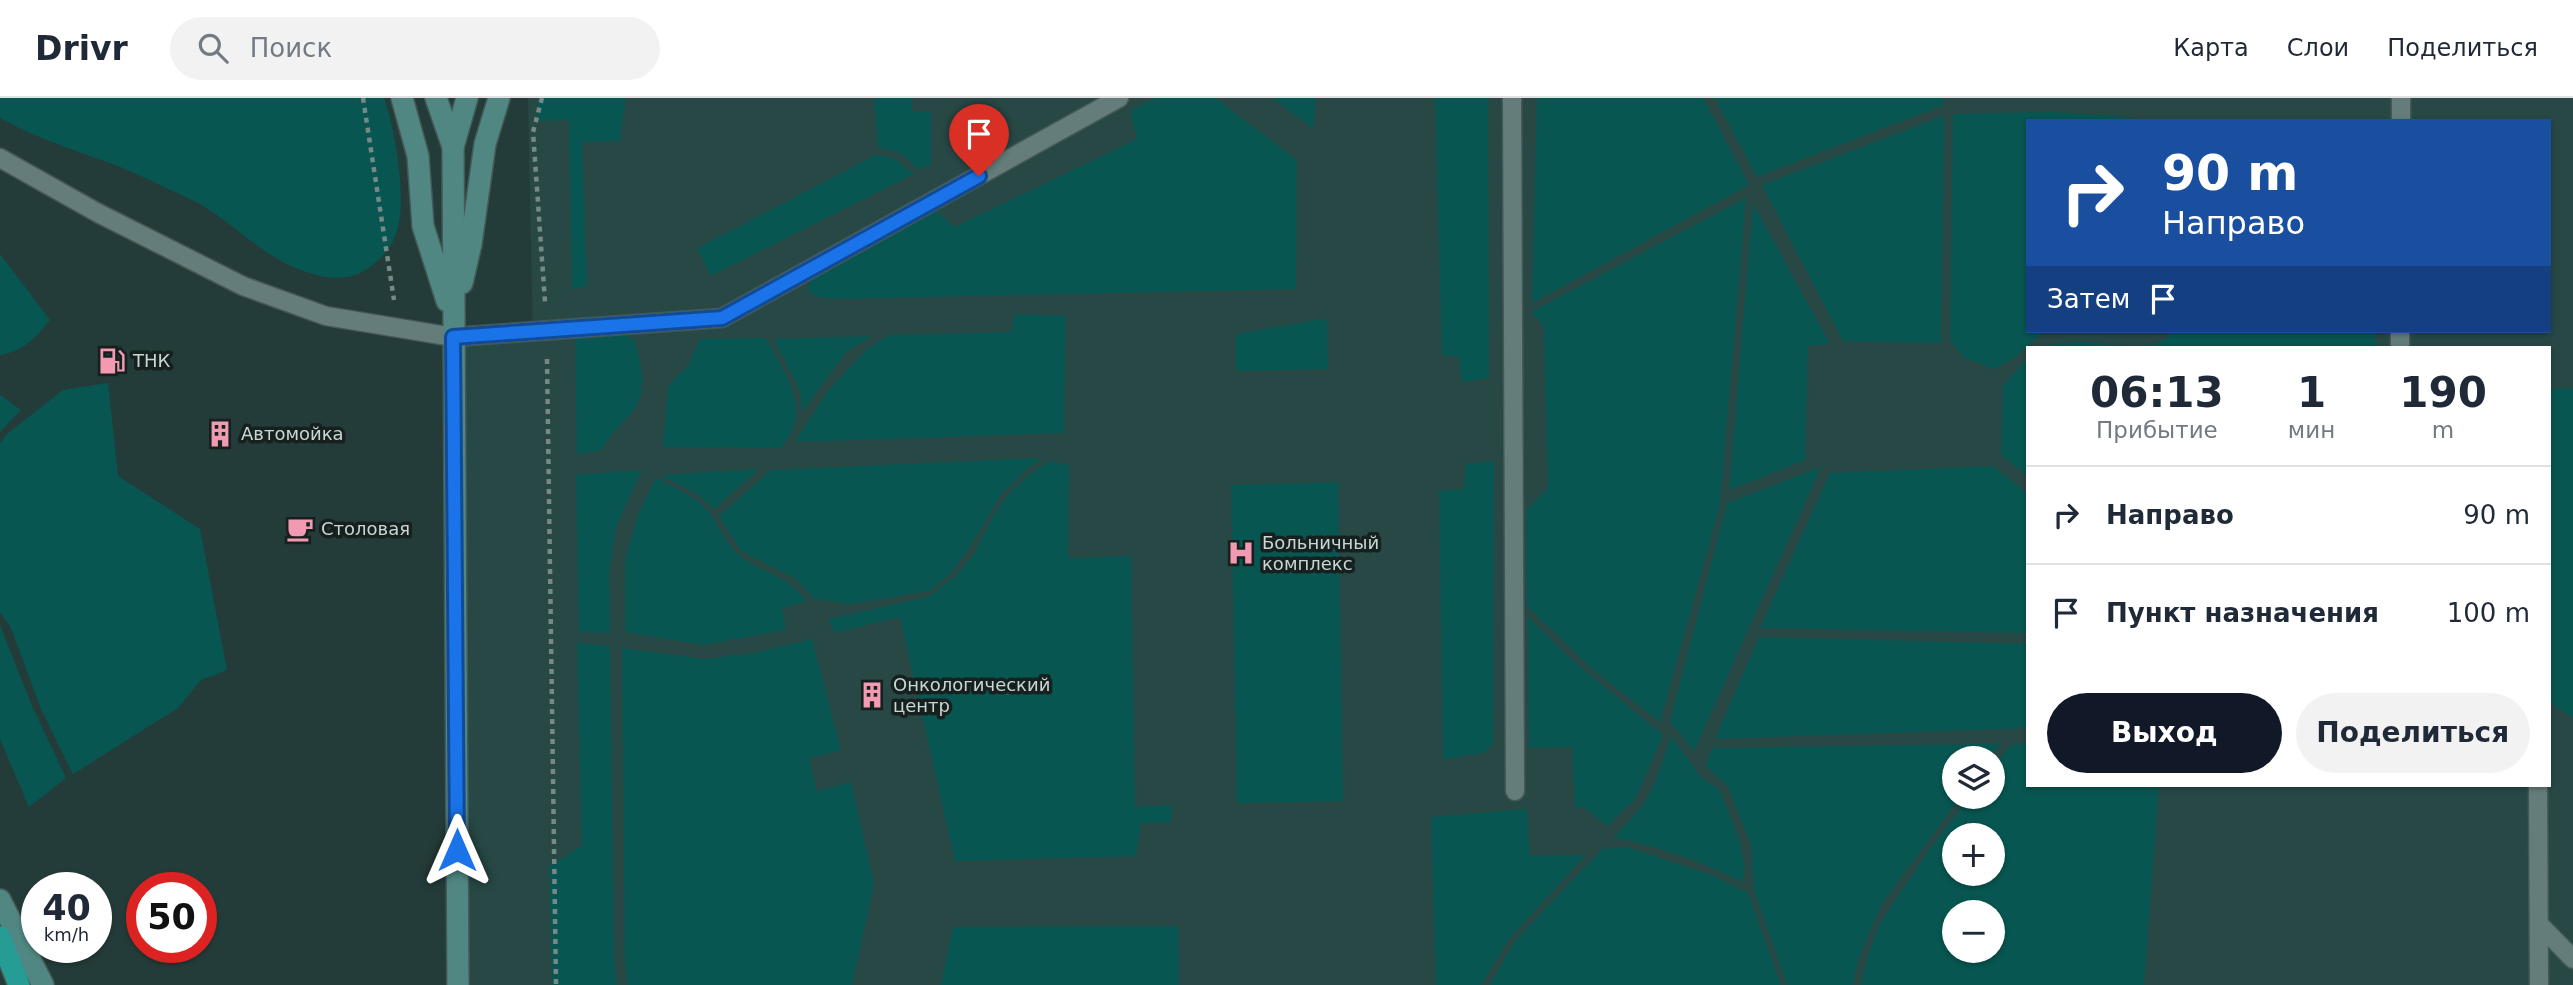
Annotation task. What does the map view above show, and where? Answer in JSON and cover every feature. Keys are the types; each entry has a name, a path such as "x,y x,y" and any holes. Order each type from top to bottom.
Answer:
{"highway":[{"path":"0,937 19,985"}],"main road":[{"path":"402,98 418,156 424,226 453,328"},
{"path":"436,98 453,147"},
{"path":"457,985 453,147 467,98"},
{"path":"453,328 471,244 485,144 499,98"},
{"path":"0,900 43,985"}],"lane":[{"path":"0,158 98,213 243,286 326,316 399,329 547,330 722,318 1119,98"},
{"path":"1513,98 1515,791"},
{"path":"2401,98 2401,119"},
{"path":"2538,787 2539,985"},
{"path":"2539,925 2573,959"}],"path":[{"path":"363,98 399,329"},
{"path":"542,98 533,132 547,330 556,985"}],"shaded area":[{"path":"0,98 384,98 399,166 401,204 396,234 383,256 355,275 337,278 310,273 272,255 190,199 118,166 43,138 0,118"},
{"name":"Больничный комплекс","path":"528,98 2573,98 2573,985 458,985 453,337 533,342"},
{"path":"538,98 626,98 620,141 582,142 587,286 572,289 569,120 537,121"},
{"path":"874,98 912,98 912,112 931,112 931,165 918,169 902,154 878,147"},
{"path":"1155,98 1215,98 1297,160 1296,289 834,299 818,297 807,291 816,266 927,203 955,227 1137,139 1130,111"},
{"path":"1272,98 1316,98 1313,129 1309,125"},
{"path":"1435,98 1488,98 1489,378 1462,382 1459,356 1442,356"},
{"path":"1537,98 1703,98 1749,185 1532,303"},
{"path":"1715,98 1943,98 1943,105 1757,177"},
{"path":"2052,112 2133,119 2026,119 2026,333 2043,333 2011,360 1994,369 1964,358 1950,340 1953,114"},
{"path":"1944,116 1941,343 1843,341 1762,185"},
{"path":"876,155 894,158 914,174 711,276 697,248"},
{"path":"1746,198 1720,505 1660,722 1592,669 1527,606 1527,510 1548,488 1544,326 1531,312"},
{"path":"1753,204 1830,344 1808,346 1805,460 1729,490"},
{"path":"0,254 50,320 28,343 0,355"},
{"path":"1015,314 1066,316 1064,433 795,442 828,391 866,350 889,335 1011,332"},
{"path":"1327,318 1328,369 1236,371 1236,334"},
{"path":"2173,333 2375,333 2375,346 2144,346 2160,342"},
{"path":"626,335 635,341 640,361 640,398 602,450 577,454 575,336"},
{"path":"872,336 847,351 802,412 800,391 774,339"},
{"path":"766,338 789,382 796,405 793,428 781,448 663,447 668,387 689,364 700,339"},
{"path":"2075,342 2130,346 2054,346"},
{"path":"2026,361 2026,474 2001,455 2003,386"},
{"path":"108,383 118,476 200,529 227,670 201,680 178,708 73,774 41,709 11,628 0,612 0,444 7,434 63,390"},
{"path":"2573,388 2573,718 2551,703 2551,389"},
{"path":"0,395 21,410 0,432"},
{"path":"1042,458 1002,493 968,550 950,574 929,591 851,604 814,599 796,579 741,551 719,516 771,470"},
{"path":"1049,461 1069,465 1068,558 1131,556 1135,807 1172,805 1171,822 1141,823 1136,856 955,861 900,617 834,633 829,619 928,597 957,575 974,554 993,516 1010,492"},
{"path":"1494,461 1493,744 1484,753 1443,759 1439,491 1464,489 1466,464"},
{"path":"1993,466 2026,492 2026,633 1760,628 1830,473"},
{"path":"1821,467 1694,751 1670,721 1727,503"},
{"path":"759,469 714,509 696,493 660,475"},
{"path":"642,470 616,527 609,572 610,633 579,632 576,475"},
{"path":"656,478 701,504 735,552 791,585 807,601 782,608 786,630 703,645 625,632 625,562 637,517"},
{"path":"1338,482 1343,801 1237,803 1231,485"},
{"path":"1528,617 1573,661 1663,735 1635,799 1607,826 1584,807 1575,808 1572,747 1529,748"},
{"path":"0,625 32,706 66,778 29,807 0,739"},
{"path":"1759,637 2026,644 2026,728 1715,739"},
{"path":"812,639 841,750 809,759 817,791 851,782 874,883 852,985 628,985 625,965 622,648 705,659 754,653"},
{"path":"577,642 610,646 614,965 617,985 552,985 549,867 582,845"},
{"path":"1671,736 1701,777 1719,789 1739,838 1745,868 1742,882 1679,855 1613,838 1642,807 1655,784"},
{"path":"2026,743 2026,787 2159,787 2144,985 1861,985 1867,958 1880,923 1942,833 1942,886 2005,886 2005,823 1950,823 1961,809 2005,809 2005,752 2011,745"},
{"path":"2000,744 1942,746 1942,809 1951,809 1881,905 1858,960 1853,985 1787,985 1754,890 1751,844 1727,785 1705,765 1713,748"},
{"path":"1527,809 1530,856 1586,855 1508,940 1481,985 1436,985 1431,817"},
{"path":"1627,847 1714,876 1748,893 1781,985 1490,985 1515,941 1602,849"},
{"path":"1178,926 1179,985 941,985 953,927"}],"place":[{"name":"ТНК","path":"112,361"},
{"name":"Автомойка","path":"220,434"},
{"name":"Столовая","path":"300,529"},
{"name":"Больничный комплекс","path":"1241,553"},
{"name":"Онкологический центр","path":"872,695"}],"route":[{"path":"457,850 453,337 722,318 979,176"}]}
